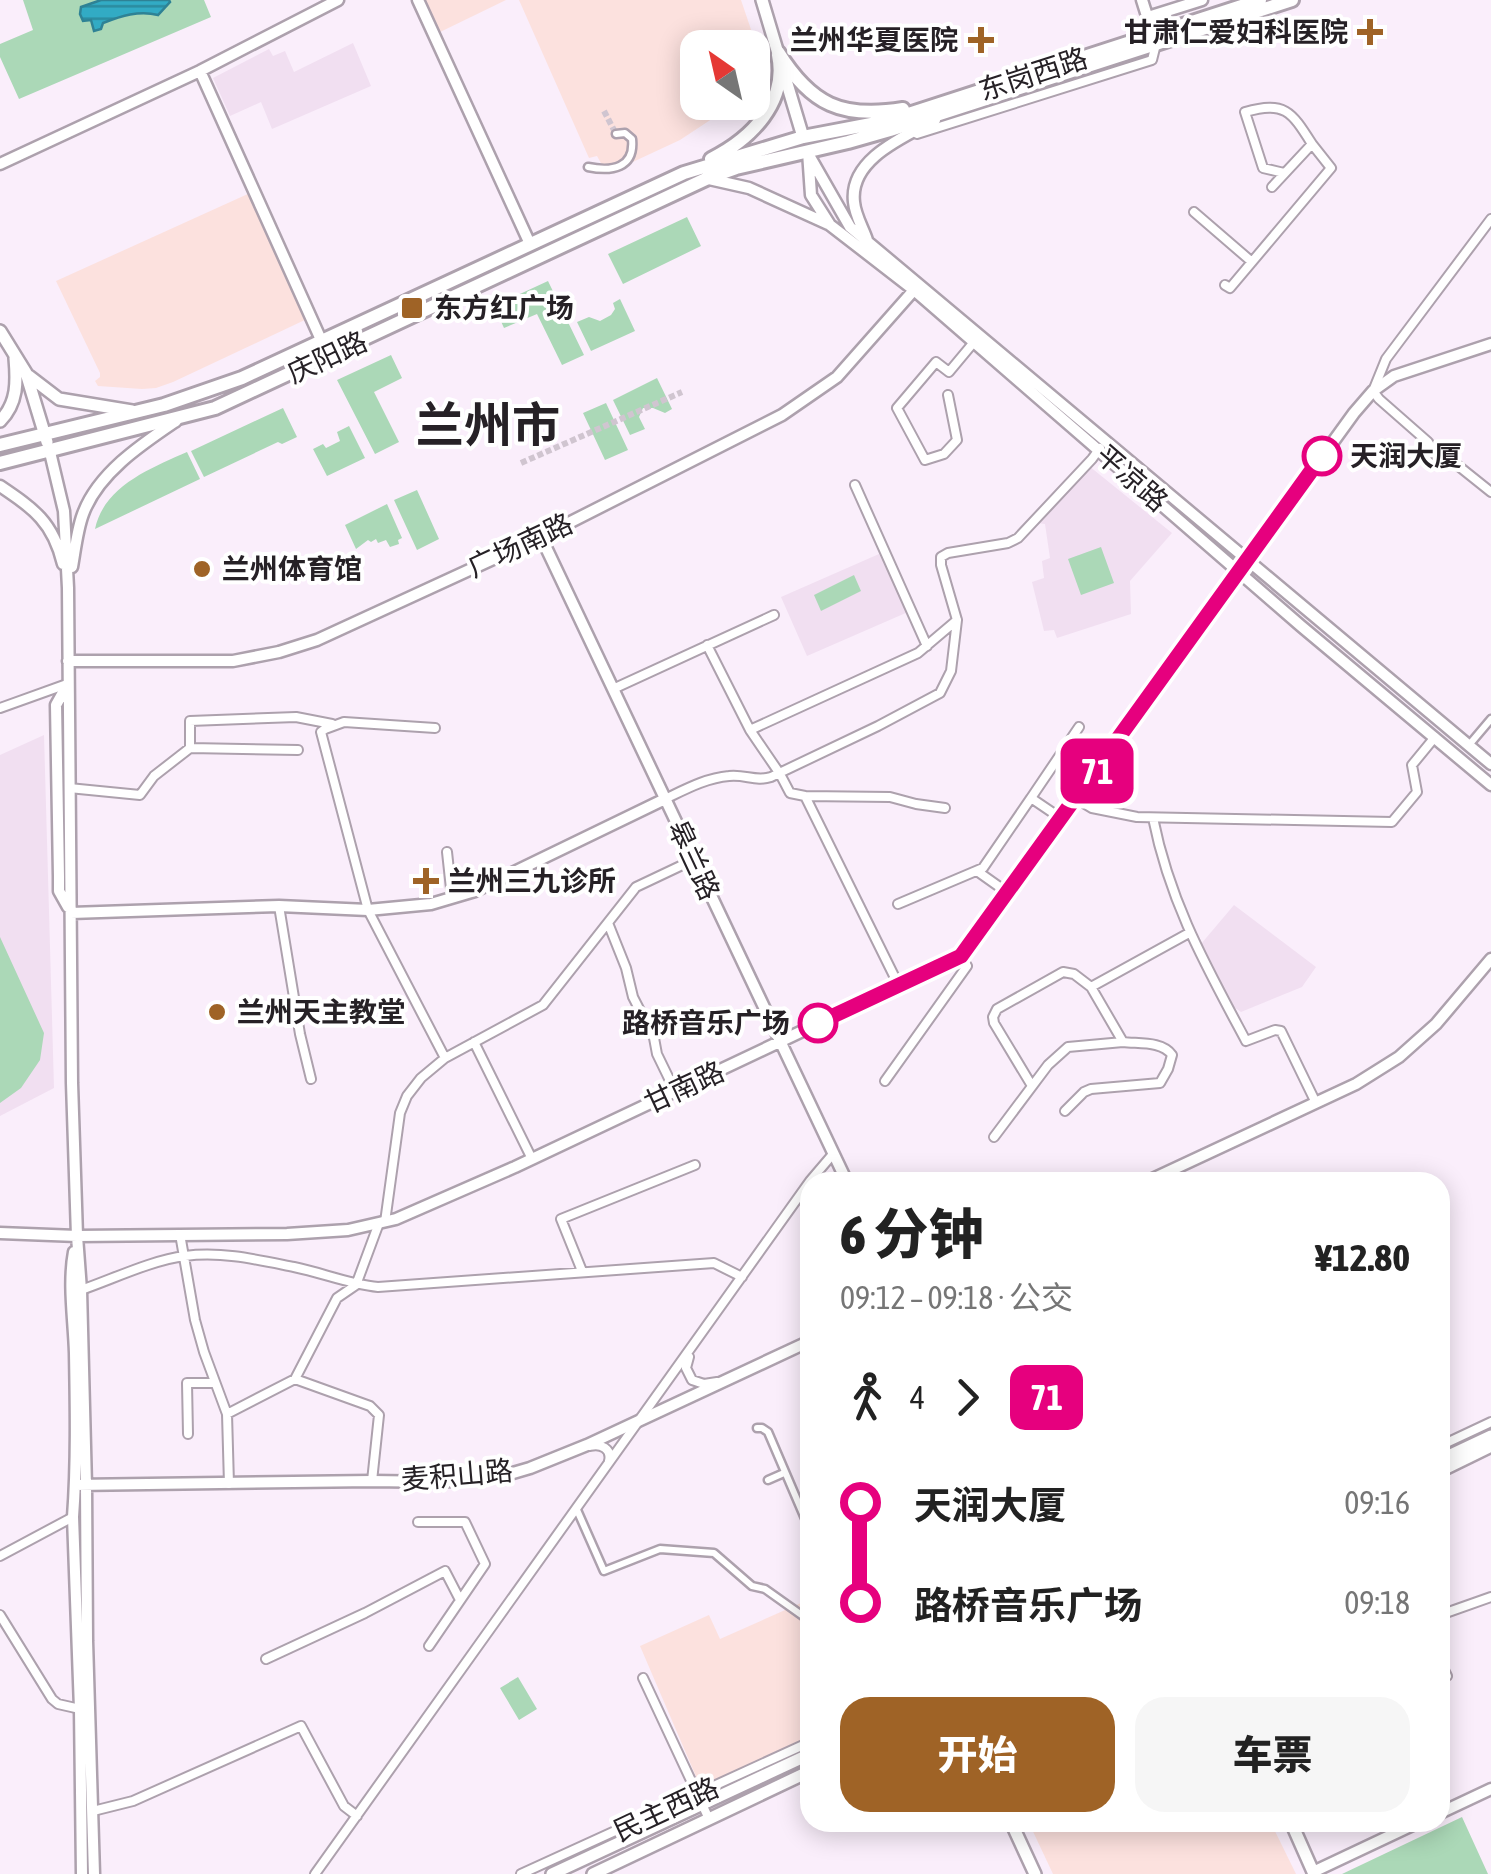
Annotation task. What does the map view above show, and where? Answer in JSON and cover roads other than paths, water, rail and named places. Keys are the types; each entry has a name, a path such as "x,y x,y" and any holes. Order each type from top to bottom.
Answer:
{"main road":[{"name":"平凉路","path":"762,0 808,152"},
{"name":"东岗西路","path":"808,152 854,141 1260,0"},
{"name":"东岗西路","path":"1155,39 1292,0"},
{"path":"778,52 813,93 841,109 886,112 951,106"},
{"path":"684,173 720,154 750,130 772,105 780,80 778,52"},
{"name":"东岗西路","path":"803,137 951,106"},
{"name":"庆阳路","path":"0,464 47,442 242,378 684,173 803,137"},
{"name":"庆阳路","path":"0,445 47,442 215,408 708,178 808,152"},
{"path":"0,331 26,373 47,442"},
{"path":"0,421 7,414 17,383 15,354"},
{"path":"26,373 59,398 136,412"},
{"path":"1450,1455 1491,1436"},
{"path":"1450,1465 1491,1446"},
{"name":"民主西路","path":"552,1874 700,1799 800,1758"},
{"name":"民主西路","path":"593,1874 800,1776"},
{"path":"1016,1832 1035,1874"},
{"path":"1295,1832 1314,1873"}],"street":[{"path":"0,164 200,71 338,0"},
{"path":"418,0 530,244"},
{"path":"1142,0 1155,39"},
{"path":"1148,18 1202,0"},
{"name":"东岗西路","path":"903,138 1152,60 1155,39"},
{"path":"200,71 322,342"},
{"path":"868,241 854,204 860,174 877,154 951,106"},
{"path":"1225,284 1230,288 1331,168 1284,108 1266,106 1244,112 1263,168 1284,174"},
{"path":"588,168 614,169 628,159 633,150 632,138 624,132 616,134"},
{"path":"1272,187 1312,144"},
{"name":"平凉路","path":"808,152 811,194 830,225 1248,560 1491,764"},
{"name":"平凉路","path":"808,152 850,227 1102,445 1301,626 1491,785"},
{"path":"708,178 749,188 830,225"},
{"path":"1194,212 1252,262"},
{"path":"1491,219 1386,360 1373,391 1436,454 1446,456 1491,492"},
{"name":"广场南路","path":"68,661 233,661 316,640 541,537 782,415 813,396 856,358 914,290"},
{"path":"948,395 956,440 944,454 925,460 898,408 936,362 949,372 974,342"},
{"name":"甘南路","path":"0,1233 288,1234 348,1230 382,1222 532,1160 961,956 1373,391 1394,376 1491,344"},
{"path":"68,588 84,512 104,480 144,443 182,417"},
{"path":"47,442 64,512 68,588 72,1083 81,1290 81,1486 72,1517 82,1874"},
{"path":"71,913 279,906 368,910 431,904 475,892 712,778 736,775 762,780 780,774 940,694 951,672 957,620 941,557 948,552 1018,538 1102,445"},
{"path":"855,485 926,646"},
{"path":"0,486 50,528 68,588"},
{"name":"皋兰路","path":"541,537 841,1172"},
{"path":"613,689 774,614"},
{"path":"750,730 918,653 957,620"},
{"path":"707,645 750,730 790,793 890,797 945,808"},
{"path":"0,708 68,684"},
{"path":"68,684 56,706 60,890 71,913"},
{"path":"190,748 190,722 296,717 336,724"},
{"path":"1469,745 1491,720"},
{"path":"435,728 344,722 321,732 368,910 444,1058"},
{"path":"898,904 983,868 1079,726"},
{"path":"1077,799 1092,808 1136,817 1392,822 1417,792 1412,765 1435,737"},
{"path":"69,788 140,795 154,776 190,748 298,750"},
{"path":"806,796 899,986"},
{"path":"1031,798 1062,819"},
{"path":"1153,818 1161,858 1189,933 1246,1041 1281,1031 1316,1104"},
{"path":"448,852 452,898"},
{"path":"227,1414 295,1379 337,1298 356,1285 382,1222 400,1113 421,1078 444,1058 542,1005 636,887 694,860"},
{"path":"977,871 1008,893"},
{"path":"279,906 311,1080"},
{"path":"608,923 633,997 675,1091"},
{"path":"1090,987 1189,933"},
{"path":"885,1081 967,966 961,956"},
{"path":"1168,1172 1316,1104 1399,1057 1436,1024 1491,959"},
{"path":"1032,1086 994,1017 997,1009 1063,972 1074,974 1090,987 1123,1042"},
{"path":"474,1042 532,1160"},
{"path":"994,1137 1048,1065 1068,1046 1123,1042 1162,1046 1172,1055 1160,1083 1091,1089 1065,1111"},
{"path":"818,1172 833,1154"},
{"path":"582,1272 561,1219 695,1166"},
{"path":"315,1874 800,1196"},
{"path":"180,1234 195,1320 227,1414 229,1484"},
{"path":"77,1236 72,1266 94,1874"},
{"path":"81,1290 183,1256 214,1254 314,1271 356,1285 378,1287 714,1263 742,1278"},
{"path":"696,1343 686,1368 692,1380 709,1384 735,1376"},
{"name":"麦积山路","path":"81,1486 441,1482 506,1475 569,1452 800,1345"},
{"path":"295,1379 370,1406 379,1415 372,1480"},
{"path":"188,1434 187,1383 214,1382"},
{"path":"1450,1441 1491,1422"},
{"path":"757,1428 768,1432 800,1508"},
{"path":"569,1452 594,1445 606,1448 610,1458 603,1474"},
{"path":"768,1480 784,1473"},
{"path":"577,1510 604,1571 660,1549 714,1552 752,1586 764,1589 800,1614"},
{"path":"0,1556 72,1517"},
{"path":"418,1522 465,1522 485,1564 430,1646"},
{"path":"266,1659 445,1571 460,1600"},
{"path":"1450,1612 1491,1598"},
{"path":"0,1615 52,1699 80,1708"},
{"path":"643,1678 709,1820"},
{"path":"93,1811 133,1801 301,1726 344,1806 357,1816"},
{"name":"民主西路","path":"521,1874 700,1799 800,1747"},
{"path":"1450,1808 1491,1788"},
{"path":"1314,1873 1398,1832"}],"water":[{"path":"101,0 170,2 158,15 123,16 94,31 91,20 83,21 81,7"}],"tunnel":[{"path":"604,111 616,134"},
{"path":"521,463 682,392"}],"place":[{"name":"甘肃仁爱妇科医院","path":"1370,32"},
{"name":"兰州华夏医院","path":"981,40"},
{"name":"东方红广场","path":"412,308"},
{"name":"天润大厦","path":"1322,456"},
{"name":"兰州体育馆","path":"202,569"},
{"name":"兰州三九诊所","path":"426,881"},
{"name":"兰州天主教堂","path":"217,1012"},
{"name":"路桥音乐广场","path":"818,1023"}],"district":[{"name":"兰州市","path":"488,425"}]}
